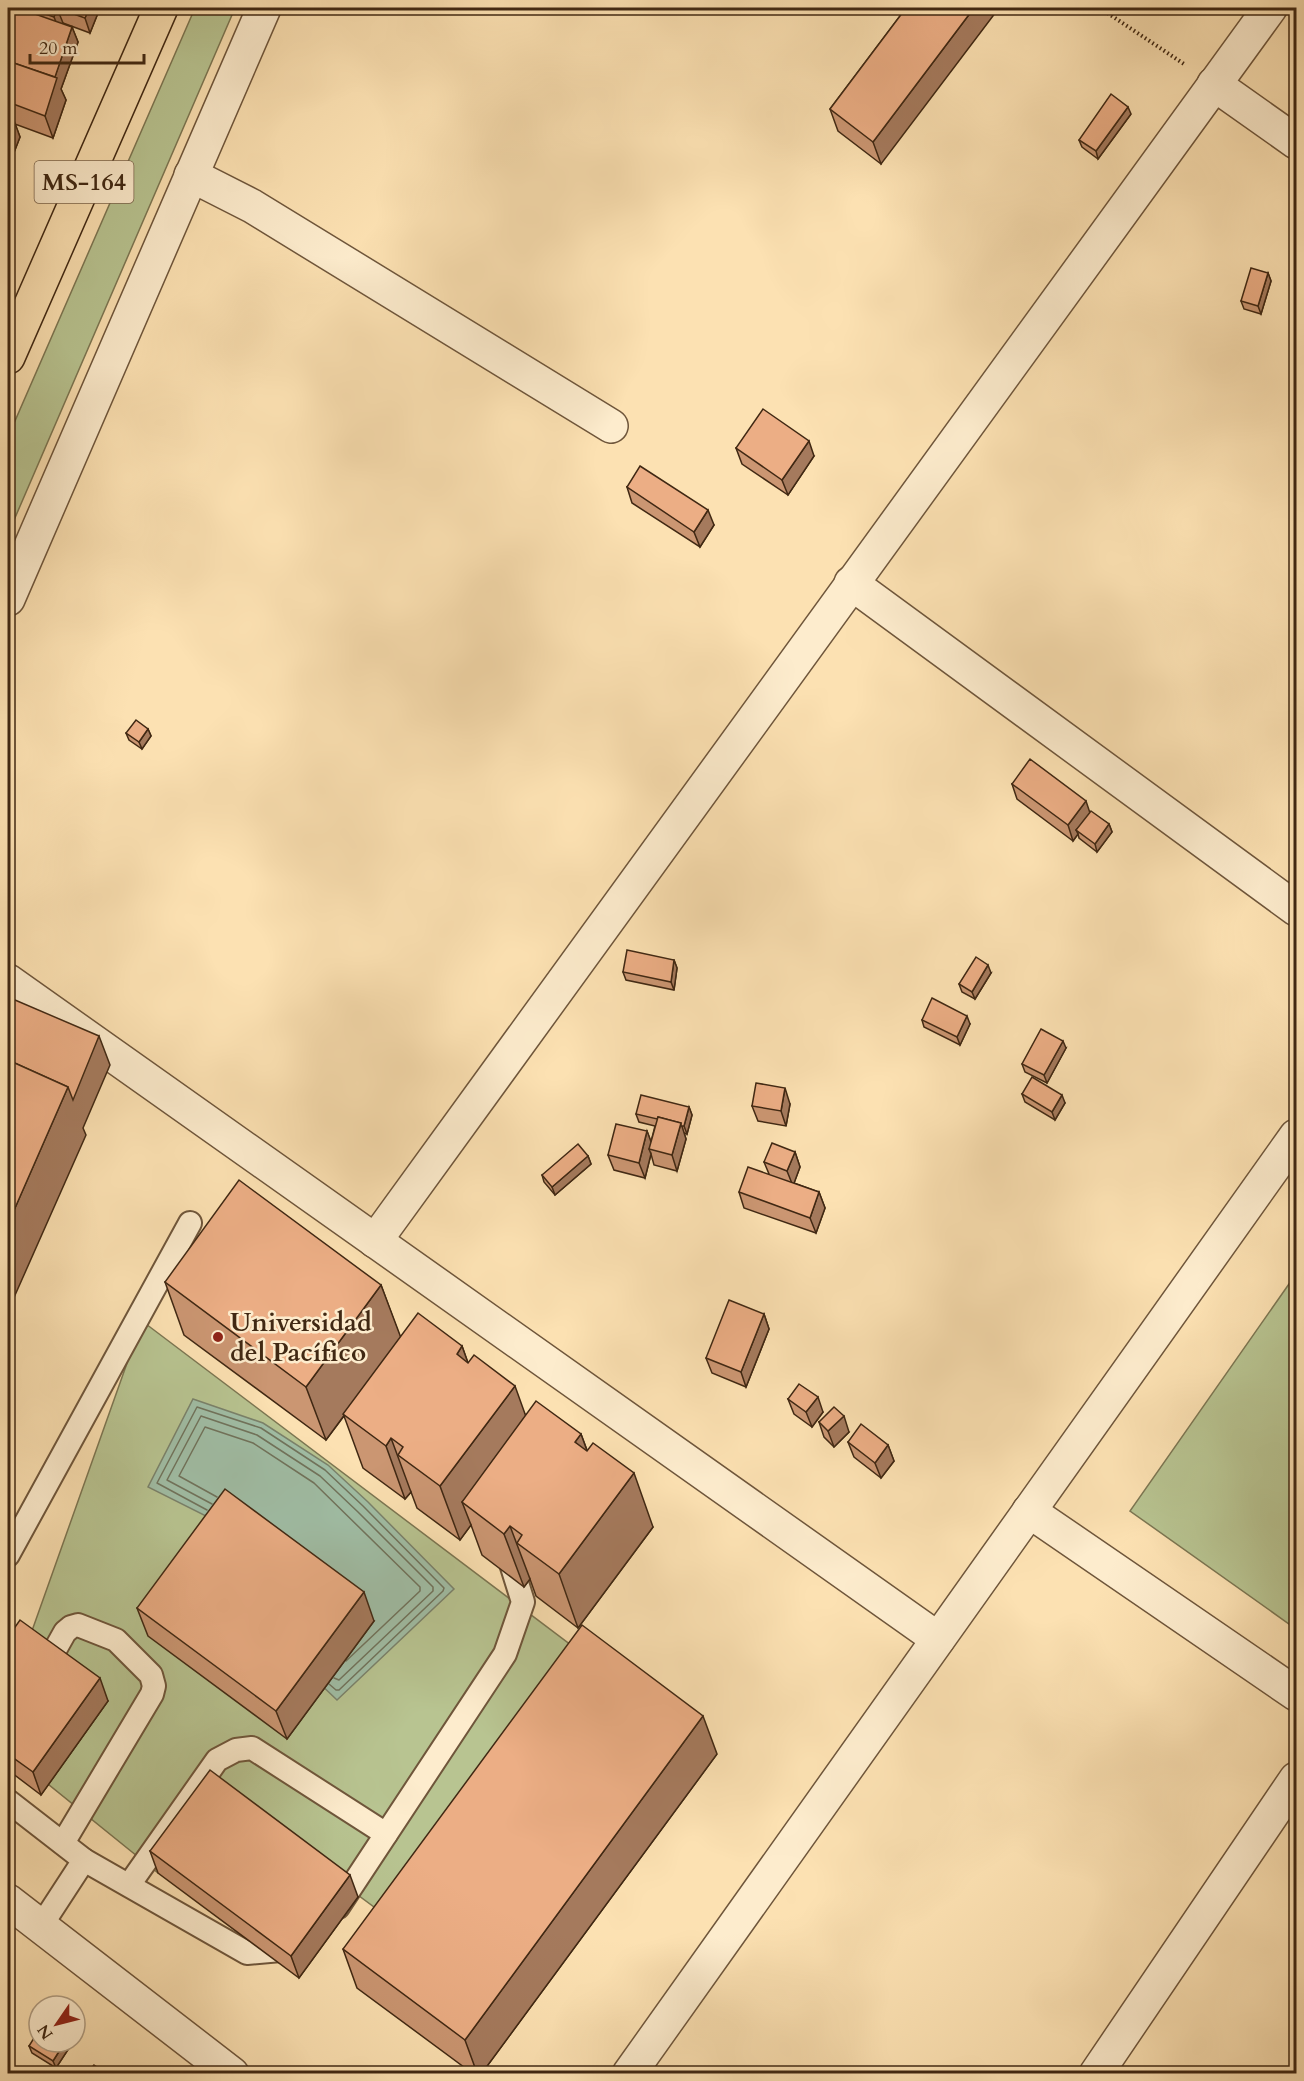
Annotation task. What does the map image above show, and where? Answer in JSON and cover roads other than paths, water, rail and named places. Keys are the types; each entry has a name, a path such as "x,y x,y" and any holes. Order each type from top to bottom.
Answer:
{"main road":[{"name":"MS-164","path":"8,357 161,8"}],"street":[{"path":"8,599 264,8"},
{"path":"375,1241 1270,8"},
{"path":"1215,84 1296,142"},
{"path":"191,175 252,206 611,426"},
{"path":"851,583 1296,909"},
{"path":"8,981 938,1639"},
{"path":"629,2073 1296,1136"},
{"path":"1029,1511 1296,1694"},
{"path":"1096,2073 1296,1779"},
{"path":"8,1901 232,2073"}],"lane":[{"path":"8,1555 190,1223"},
{"path":"8,1801 84,1860 247,1953 290,1950 318,1930 386,1834 505,1654 523,1602 500,1529"},
{"path":"30,1694 65,1632 70,1627 78,1625 116,1640 151,1674 154,1686 152,1694 63,1843"},
{"path":"129,1885 217,1760 236,1750 252,1748 386,1834"},
{"path":"41,1926 84,1860"}],"water":[{"path":"193,1399 263,1423 328,1465 454,1589 337,1700 248,1615 222,1524 148,1487"}],"place":[{"name":"Universidad del Pacífico","path":"218,1337"}]}
